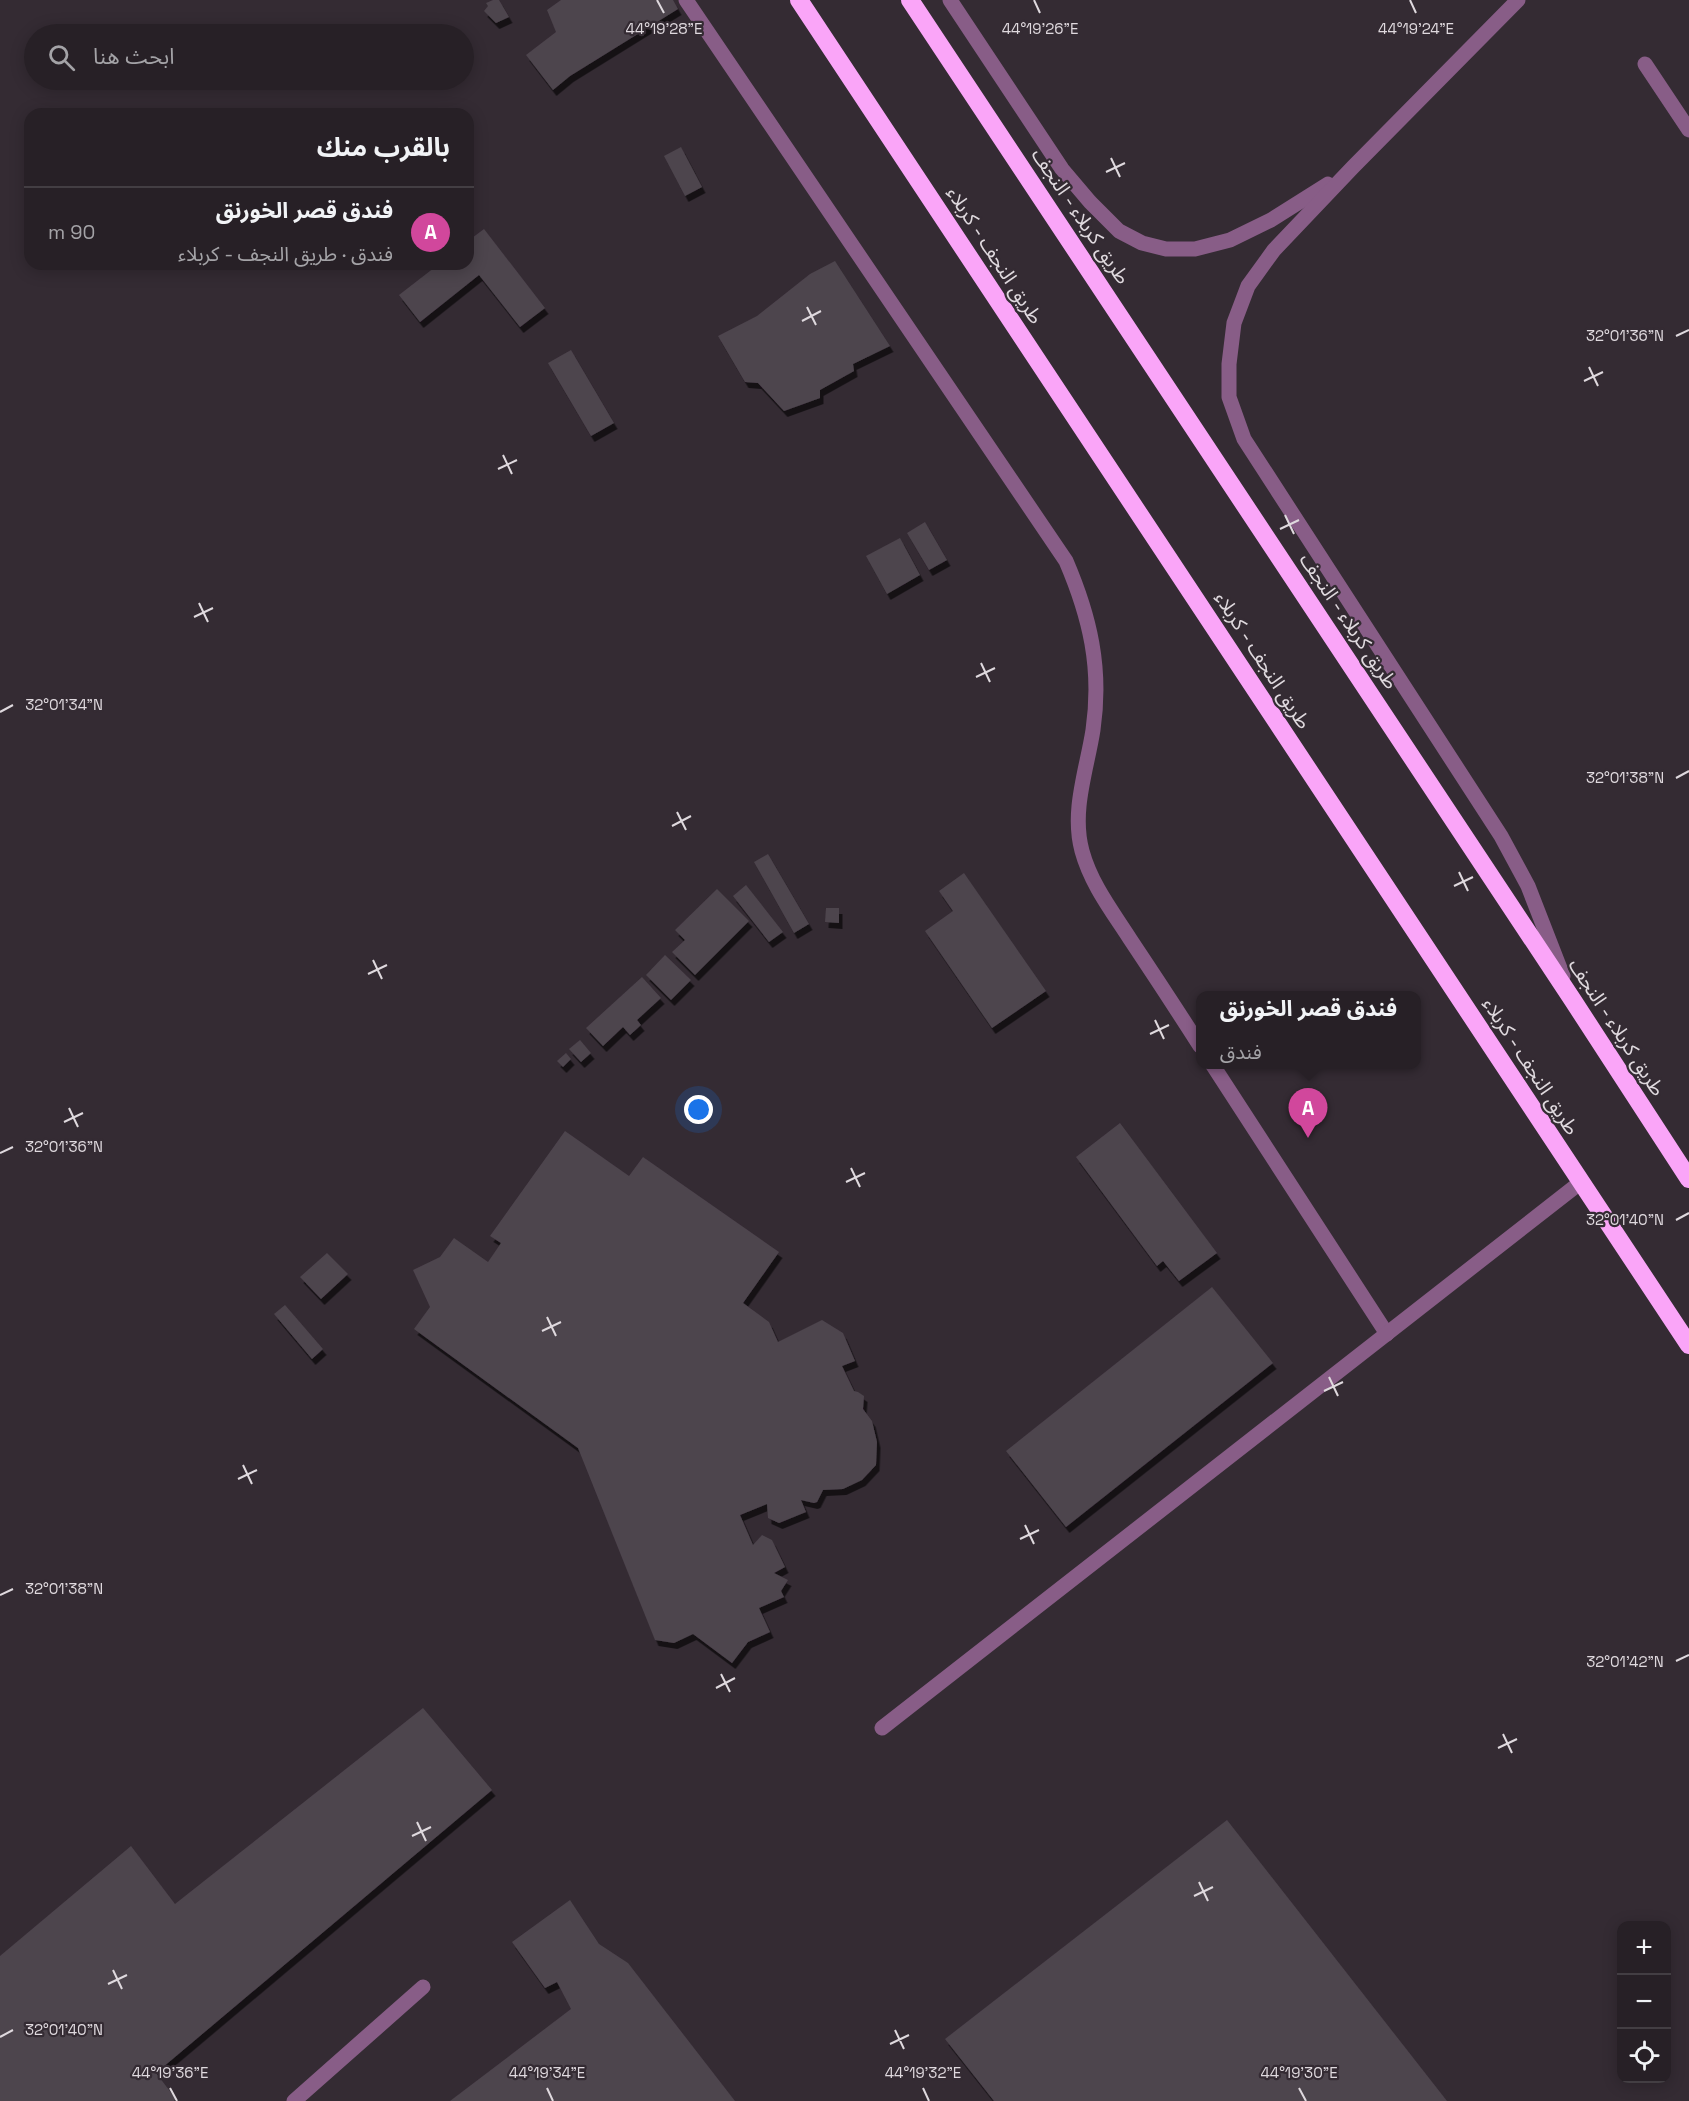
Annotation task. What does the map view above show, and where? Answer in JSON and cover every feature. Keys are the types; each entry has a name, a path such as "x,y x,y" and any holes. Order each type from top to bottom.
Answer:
{"highway":[{"name":"طريق النجف - کربلاء","path":"800,0 1689,1345"},
{"name":"طريق کربلاء - النجف","path":"910,0 1689,1179"}],"street":[{"path":"686,0 1066,561 1080,593 1095,660 1096,695 1093,729 1078,806 1082,850 1099,891 1196,1040"},
{"path":"950,0 1062,169 1119,231 1142,243 1166,249 1195,249 1230,240 1271,220 1353,167"},
{"path":"1518,0 1274,250 1248,286 1234,323 1229,364 1229,397 1244,439 1501,836 1528,886 1572,999"},
{"path":"1645,64 1689,130"},
{"path":"1215,1069 1387,1334"},
{"path":"882,1728 1581,1182"},
{"path":"294,2101 423,1987"}],"building":[{"path":"499,0 509,17 496,23 484,11 488,6 486,3"},
{"path":"561,0 673,0 678,9 570,76 553,90 526,55 556,32 547,10"},
{"path":"681,147 702,187 685,196 664,156"},
{"path":"484,229 545,308 520,327 479,275 420,322 399,295 431,270 474,270 474,236"},
{"path":"835,261 890,346 853,364 854,371 820,390 820,398 784,411 758,383 745,382 718,336 757,316 810,274"},
{"path":"571,350 614,423 591,436 548,363"},
{"path":"925,522 947,560 929,570 907,533"},
{"path":"900,538 920,575 887,594 866,556"},
{"path":"768,854 809,924 794,933 754,862"},
{"path":"964,873 1046,991 992,1028 925,931 953,911 939,891"},
{"path":"746,885 783,932 769,942 733,896"},
{"path":"717,889 749,921 695,975 672,952 685,940 675,930"},
{"path":"826,908 839,908 839,923 825,922"},
{"path":"665,955 691,980 671,1000 646,975"},
{"path":"642,977 661,998 637,1020 641,1025 630,1035 623,1027 603,1046 586,1028"},
{"path":"580,1040 591,1053 581,1062 569,1049"},
{"path":"566,1053 571,1059 563,1067 557,1061"},
{"path":"1120,1123 1217,1253 1179,1281 1163,1261 1157,1266 1076,1157"},
{"path":"565,1131 629,1176 643,1157 779,1252 743,1303 769,1322 778,1342 822,1320 843,1333 855,1361 842,1366 854,1391 864,1396 863,1409 872,1421 877,1442 876,1465 862,1480 843,1489 823,1490 817,1502 801,1500 806,1512 779,1523 768,1518 767,1504 740,1515 753,1545 762,1535 772,1540 785,1567 774,1573 788,1580 781,1591 784,1597 759,1608 770,1632 748,1642 732,1663 693,1634 674,1643 655,1640 578,1448 414,1329 430,1307 413,1270 440,1257 454,1238 488,1262 501,1243 490,1236"},
{"path":"327,1253 348,1274 321,1299 300,1277"},
{"path":"1212,1287 1273,1363 1066,1527 1006,1451"},
{"path":"285,1305 323,1349 312,1359 274,1314"},
{"path":"423,1708 492,1790 156,2073 176,2099 174,2101 0,2101 0,1956 131,1846 175,1904"},
{"path":"1227,1820 1447,2101 994,2101 945,2039"},
{"path":"570,1900 599,1944 628,1963 735,2101 450,2101 571,2009 557,1982 545,1988 512,1942"}],"place":[{"name":"فندق قصر الخورنق","path":"1308,1138"}]}
